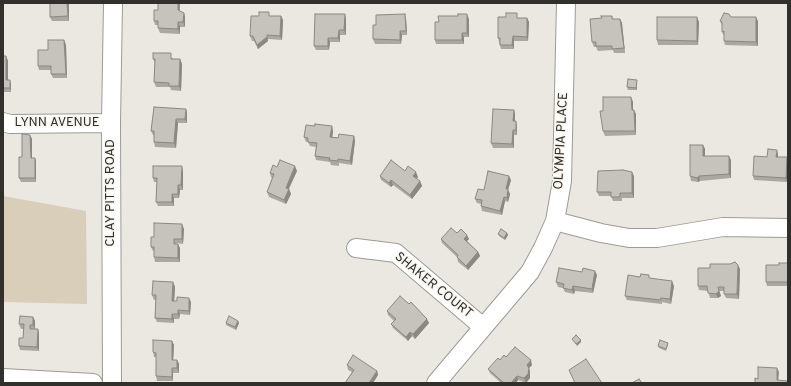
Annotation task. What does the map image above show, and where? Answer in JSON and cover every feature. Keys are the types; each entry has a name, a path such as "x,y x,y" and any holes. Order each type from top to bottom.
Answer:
{"street":[{"name":"CLAY PITTS ROAD","path":"112,383 111,123 113,3"},
{"name":"OLYMPIA PLACE","path":"446,380 484,327 530,272 555,221 562,181 566,3"},
{"name":"LYNN AVENUE","path":"3,122 10,124 111,123"},
{"path":"555,221 601,233 629,238 657,238 723,227 788,228"},
{"name":"SHAKER COURT","path":"356,248 396,253 484,327"},
{"path":"3,378 93,383"}],"shaded area":[{"path":"3,196 86,211 87,304 3,302"}],"building":[{"path":"50,3 67,3 68,16 50,17"},
{"path":"158,3 178,3 178,10 184,13 183,22 178,22 178,29 158,28 158,21 154,21 154,10 158,10"},
{"path":"259,12 269,12 269,16 281,16 280,36 267,35 267,37 257,45 253,36 250,36 251,16 259,16"},
{"path":"506,13 517,13 517,18 527,18 527,37 513,36 512,45 500,45 500,38 498,38 498,17 506,17"},
{"path":"724,13 729,14 731,17 756,17 756,42 724,41 724,31 722,32 722,22 720,21"},
{"path":"315,14 345,14 344,30 339,30 338,38 328,38 328,46 314,46"},
{"path":"405,14 406,31 400,31 400,40 373,39 373,25 376,25 376,15"},
{"path":"458,14 467,14 467,33 462,33 462,40 435,40 435,22 439,22 438,16 458,16"},
{"path":"601,16 612,16 612,19 620,19 624,48 612,49 612,46 596,46 596,42 592,42 590,19 602,18"},
{"path":"657,17 697,17 697,41 657,40"},
{"path":"48,40 64,40 66,74 51,74 51,66 38,66 38,50 48,50"},
{"path":"153,53 171,53 171,59 180,59 179,86 169,86 169,83 154,82 155,59 153,59"},
{"path":"3,56 6,56 6,80 10,80 10,88 3,88"},
{"path":"628,79 637,80 636,88 627,87"},
{"path":"603,97 631,97 632,110 634,110 635,131 603,131 600,111 603,111"},
{"path":"154,107 186,109 185,119 176,119 174,143 154,142 154,131 151,131"},
{"path":"493,109 514,110 513,121 516,121 516,130 513,130 512,144 491,143"},
{"path":"315,124 332,126 330,137 338,138 339,134 354,136 350,161 338,159 338,161 329,160 330,158 315,156 317,143 308,142 308,138 304,137 306,125 315,126"},
{"path":"22,134 30,135 31,158 35,158 35,178 19,178 19,157 22,157"},
{"path":"690,145 703,145 703,156 729,156 729,174 699,176 697,178 690,176"},
{"path":"768,149 777,150 776,157 787,157 786,178 753,176 754,156 767,157"},
{"path":"280,160 295,166 286,188 289,189 284,200 267,192 274,174 270,173 273,165 277,167"},
{"path":"391,160 405,171 408,166 416,172 413,176 420,181 410,195 391,180 389,183 380,176"},
{"path":"153,166 182,166 181,185 178,185 178,194 172,194 172,202 156,202 157,178 153,178"},
{"path":"623,170 632,172 632,193 620,193 620,197 611,197 611,192 597,192 598,171"},
{"path":"488,171 509,176 506,189 508,189 507,198 504,197 500,211 481,206 482,200 475,199 478,189 484,190"},
{"path":"154,223 182,224 182,239 174,239 174,244 178,244 178,258 154,257 154,247 151,247 151,237 154,237"},
{"path":"451,228 457,233 461,229 467,235 464,239 478,252 466,266 457,257 458,255 441,239"},
{"path":"501,229 507,233 504,238 498,234"},
{"path":"735,262 738,265 737,294 724,294 724,287 718,287 719,291 716,294 708,293 707,286 698,286 698,268 710,268 710,264 730,264"},
{"path":"779,263 788,263 788,282 766,282 766,265 779,265"},
{"path":"559,268 582,272 583,268 595,271 592,289 573,286 572,290 563,288 564,284 556,282"},
{"path":"641,274 649,275 649,278 672,281 670,299 661,298 660,300 625,296 628,275 640,277"},
{"path":"153,281 173,282 172,301 177,301 177,297 189,298 189,311 178,310 178,314 172,314 172,319 155,318 156,295 152,295"},
{"path":"400,296 409,304 411,302 427,319 413,334 410,332 406,337 391,324 396,319 387,311"},
{"path":"20,316 33,317 33,325 30,325 30,329 38,329 37,347 19,346 19,338 23,338 24,324 19,324"},
{"path":"229,316 238,321 235,327 226,323"},
{"path":"576,335 581,340 576,344 572,339"},
{"path":"153,340 172,341 172,360 177,360 177,368 172,368 172,377 156,376 156,353 153,352"},
{"path":"660,340 668,343 666,349 658,346"},
{"path":"515,347 531,360 527,365 529,368 528,374 524,378 517,376 511,383 504,383 488,369 498,358 500,360 504,355 506,357"},
{"path":"353,355 377,371 369,383 345,383 354,370 347,365"},
{"path":"586,359 602,383 575,383 569,370"},
{"path":"758,367 777,368 777,380 788,381 788,383 755,383 755,378 758,379"},
{"path":"639,379 642,383 632,383"}]}
